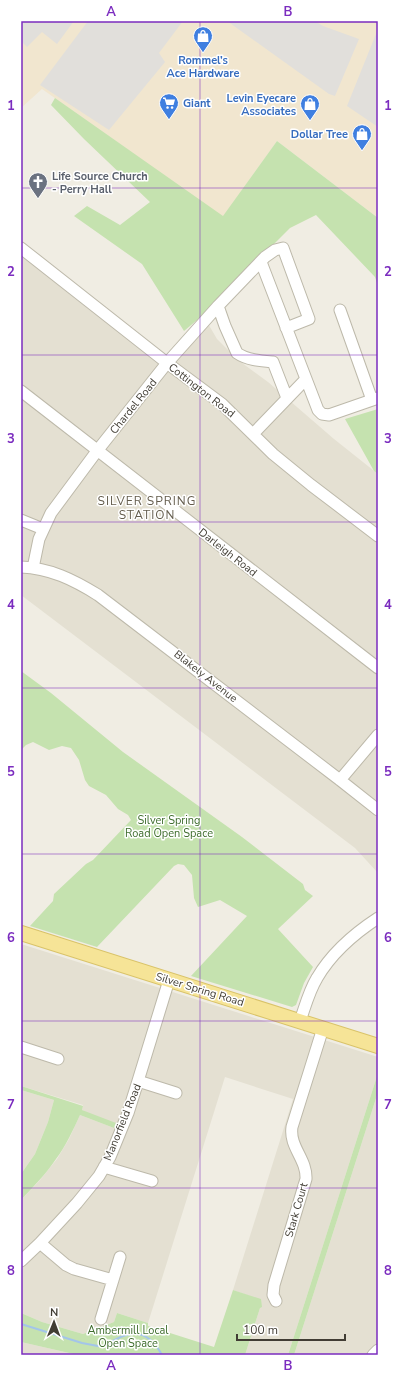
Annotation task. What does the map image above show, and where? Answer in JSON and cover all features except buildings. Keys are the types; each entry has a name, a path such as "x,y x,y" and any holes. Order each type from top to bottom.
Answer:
{"main road":[{"name":"Silver Spring Road","path":"21,933 378,1046"}],"street":[{"name":"Cottington Road","path":"21,248 167,363 222,404 273,454 378,536"},
{"name":"Chardel Road","path":"33,568 35,555 43,529 51,513 97,451 167,363 218,306 261,262 275,250 284,248 309,319 286,328"},
{"path":"261,262 318,410 325,416 336,414 375,399 340,310"},
{"path":"218,306 237,353 241,356 252,359 273,362 287,398"},
{"path":"253,434 306,380"},
{"name":"Darleigh Road","path":"21,392 378,668"},
{"path":"21,520 43,529"},
{"name":"Blakely Avenue","path":"21,567 48,571 67,577 98,595 378,810"},
{"path":"340,780 378,735"},
{"path":"300,1021 317,979 326,965 362,929 378,918"},
{"name":"Manorfield Road","path":"21,1261 40,1243 81,1198 104,1166 119,1136 138,1081 169,980"},
{"name":"Stark Court","path":"276,1302 273,1295 274,1285 306,1179 304,1163 292,1138 292,1127 323,1028"},
{"path":"22,1049 58,1058"},
{"path":"138,1081 176,1093"},
{"path":"104,1166 152,1181"},
{"path":"40,1243 66,1264 74,1268 113,1280"},
{"path":"101,1319 120,1258"},
{"path":"372,1355 378,1350"}],"shaded area":[{"path":"21,21 378,21 378,218 277,141 223,217 42,89 21,108"},
{"path":"22,21 74,21 57,44 42,32 27,47 21,41"},
{"path":"88,21 183,21 159,53 165,62 109,130 40,85"},
{"path":"227,21 315,21 323,26 359,39 335,96 329,94"},
{"path":"378,29 378,127 347,106"},
{"path":"21,256 159,365 203,315 217,339 238,360 268,382 334,439 378,474 378,873 355,848 21,595"},
{"path":"21,944 378,1057 378,1073 288,1355 245,1355 260,1308 261,1300 233,1290 293,1099 225,1077 148,1323 117,1313 114,1322 83,1334 42,1322 21,1313 21,1200 57,1159 69,1139 80,1115 114,1128 82,1110 83,1105 21,1086"},
{"path":"21,1090 54,1100 48,1122 35,1154 21,1174"},
{"path":"378,1092 378,1355 294,1355"},
{"path":"21,1342 78,1355 21,1355"}],"green space":[{"path":"55,98 223,216 277,141 378,218 378,286 375,277 316,215 290,228 203,315 184,331 142,264 74,216 87,206 120,225 150,202 51,105"},
{"path":"378,409 378,474 374,471 345,419"},
{"name":"Silver Spring Road Open Space","path":"21,671 51,693 123,752 242,837 303,884 305,890 313,896 278,929 313,967 304,983 296,1005 292,1007 191,976 247,916 220,900 198,907 194,898 192,875 184,865 178,864 174,866 97,947 30,926 53,901 54,894 86,864 93,860 131,820 128,815 118,809 106,795 89,786 85,780 79,760 71,748 62,746 49,750 33,742 26,745 21,750"},
{"path":"378,1073 378,1092 294,1355 288,1355"},
{"path":"21,1086 83,1106 82,1110 116,1123 114,1128 80,1115 60,1154 44,1175 21,1200 21,1174 35,1154 48,1122 54,1100 21,1090"},
{"name":"Ambermill Local Open Space","path":"233,1290 261,1299 262,1307 260,1308 245,1355 78,1355 21,1342 21,1313 42,1322 83,1334 114,1322 117,1313 148,1323 148,1326 214,1347"}],"waterway":[{"path":"21,1324 82,1343 103,1347 128,1334 143,1335 150,1339 162,1355"}],"place":[{"name":"Rommel’s Ace Hardware","path":"203,53"},
{"name":"Giant","path":"169,120"},
{"name":"Levin Eyecare Associates","path":"310,121"},
{"name":"Dollar Tree","path":"362,151"},
{"name":"Life Source Church - Perry Hall","path":"38,199"}],"district":[{"name":"SILVER SPRING STATION","path":"147,508"}]}
